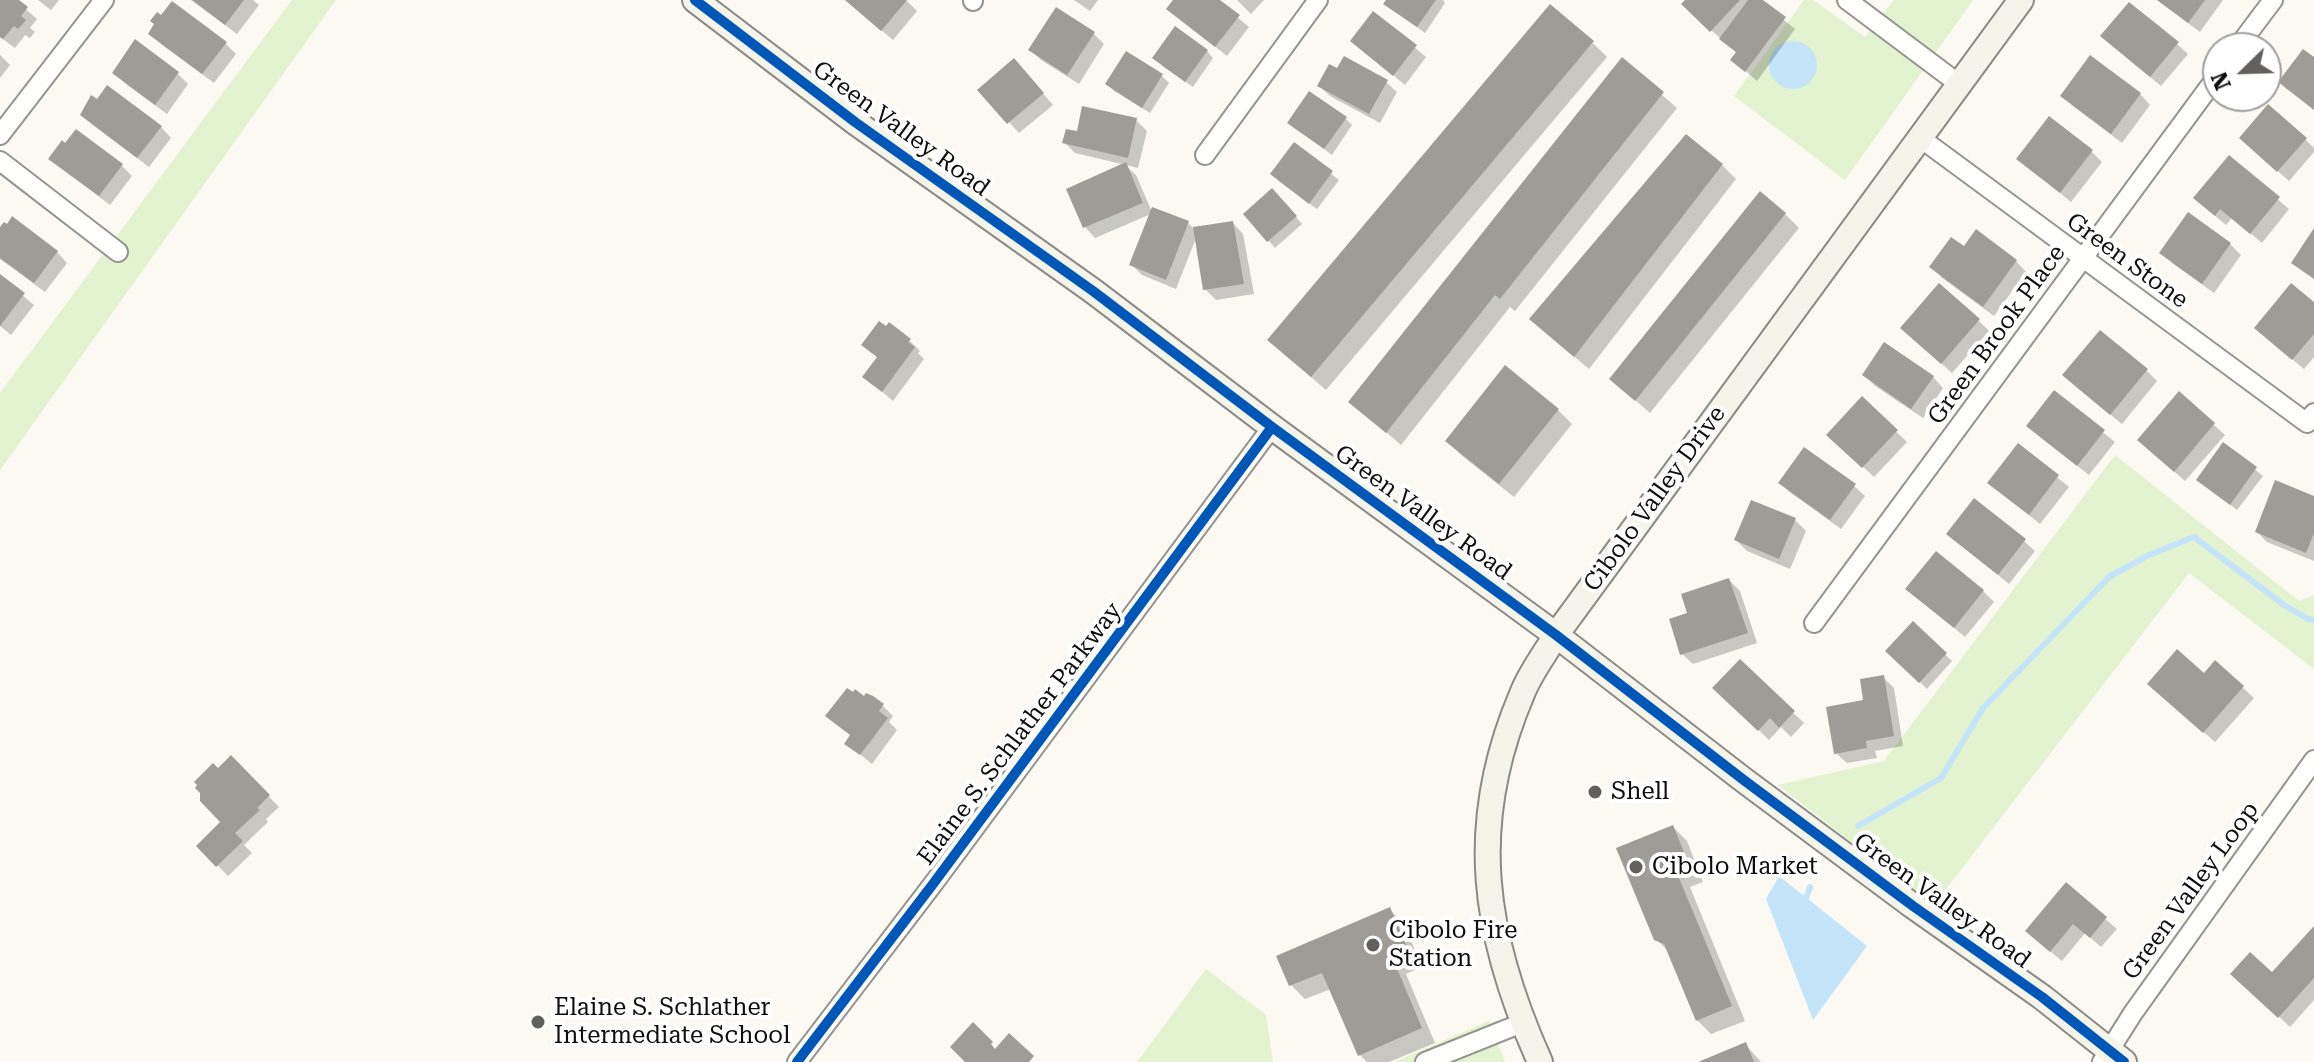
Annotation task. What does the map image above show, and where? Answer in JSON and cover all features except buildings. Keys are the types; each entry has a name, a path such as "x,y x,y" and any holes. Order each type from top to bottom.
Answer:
{"street":[{"path":"0,135 104,0"},
{"name":"Green Valley Road","path":"695,0 855,122 1093,291 1272,427 1556,635 1913,906 2042,997 2112,1058"},
{"path":"1205,155 1318,0"},
{"path":"1847,0 1873,8 1959,84"},
{"name":"Cibolo Valley Drive","path":"1540,1062 1522,1023 1499,954 1490,907 1487,856 1489,810 1499,760 1522,692 1556,635 2021,0"},
{"path":"2249,32 2273,0"},
{"name":"Green Brook Place","path":"1814,623 2202,97"},
{"name":"Green Stone","path":"1919,137 2310,418"},
{"path":"0,161 118,252"},
{"name":"Elaine S. Schlather Parkway","path":"797,1062 961,847 1272,427"},
{"name":"Green Valley Loop","path":"2112,1058 2133,1013 2314,760"},
{"path":"1425,1062 1522,1023"}],"green space":[{"path":"292,0 336,0 0,470 0,393"},
{"path":"1804,0 1813,0 1865,37 1894,0 1973,0 1845,180 1734,96"},
{"path":"2115,455 2299,601 2314,595 2314,669 2189,573 1933,906 1778,785 1884,761"},
{"path":"1206,969 1266,1015 1273,1062 1137,1062"},
{"path":"1489,1021 1505,1062 1394,1062"}],"water":[{"path":"1793,41 1810,48 1817,65 1810,82 1793,89 1776,82 1769,65 1776,48"},
{"path":"1779,876 1867,946 1813,1020 1766,899"}],"waterway":[{"path":"1858,826 1941,778 1983,708 2109,577 2149,555 2194,537 2284,605 2314,620"},
{"path":"1804,904 1810,887"}],"cycle path":[{"path":"695,0 855,122 1093,291 1272,427 1556,635 1745,781 2042,997 2124,1062"},
{"path":"797,1062 1272,427"}],"place":[{"name":"Shell","path":"1595,792"},
{"name":"Cibolo Market","path":"1636,867"},
{"name":"Cibolo Fire Station","path":"1373,945"},
{"name":"Elaine S. Schlather Intermediate School","path":"538,1022"}]}
